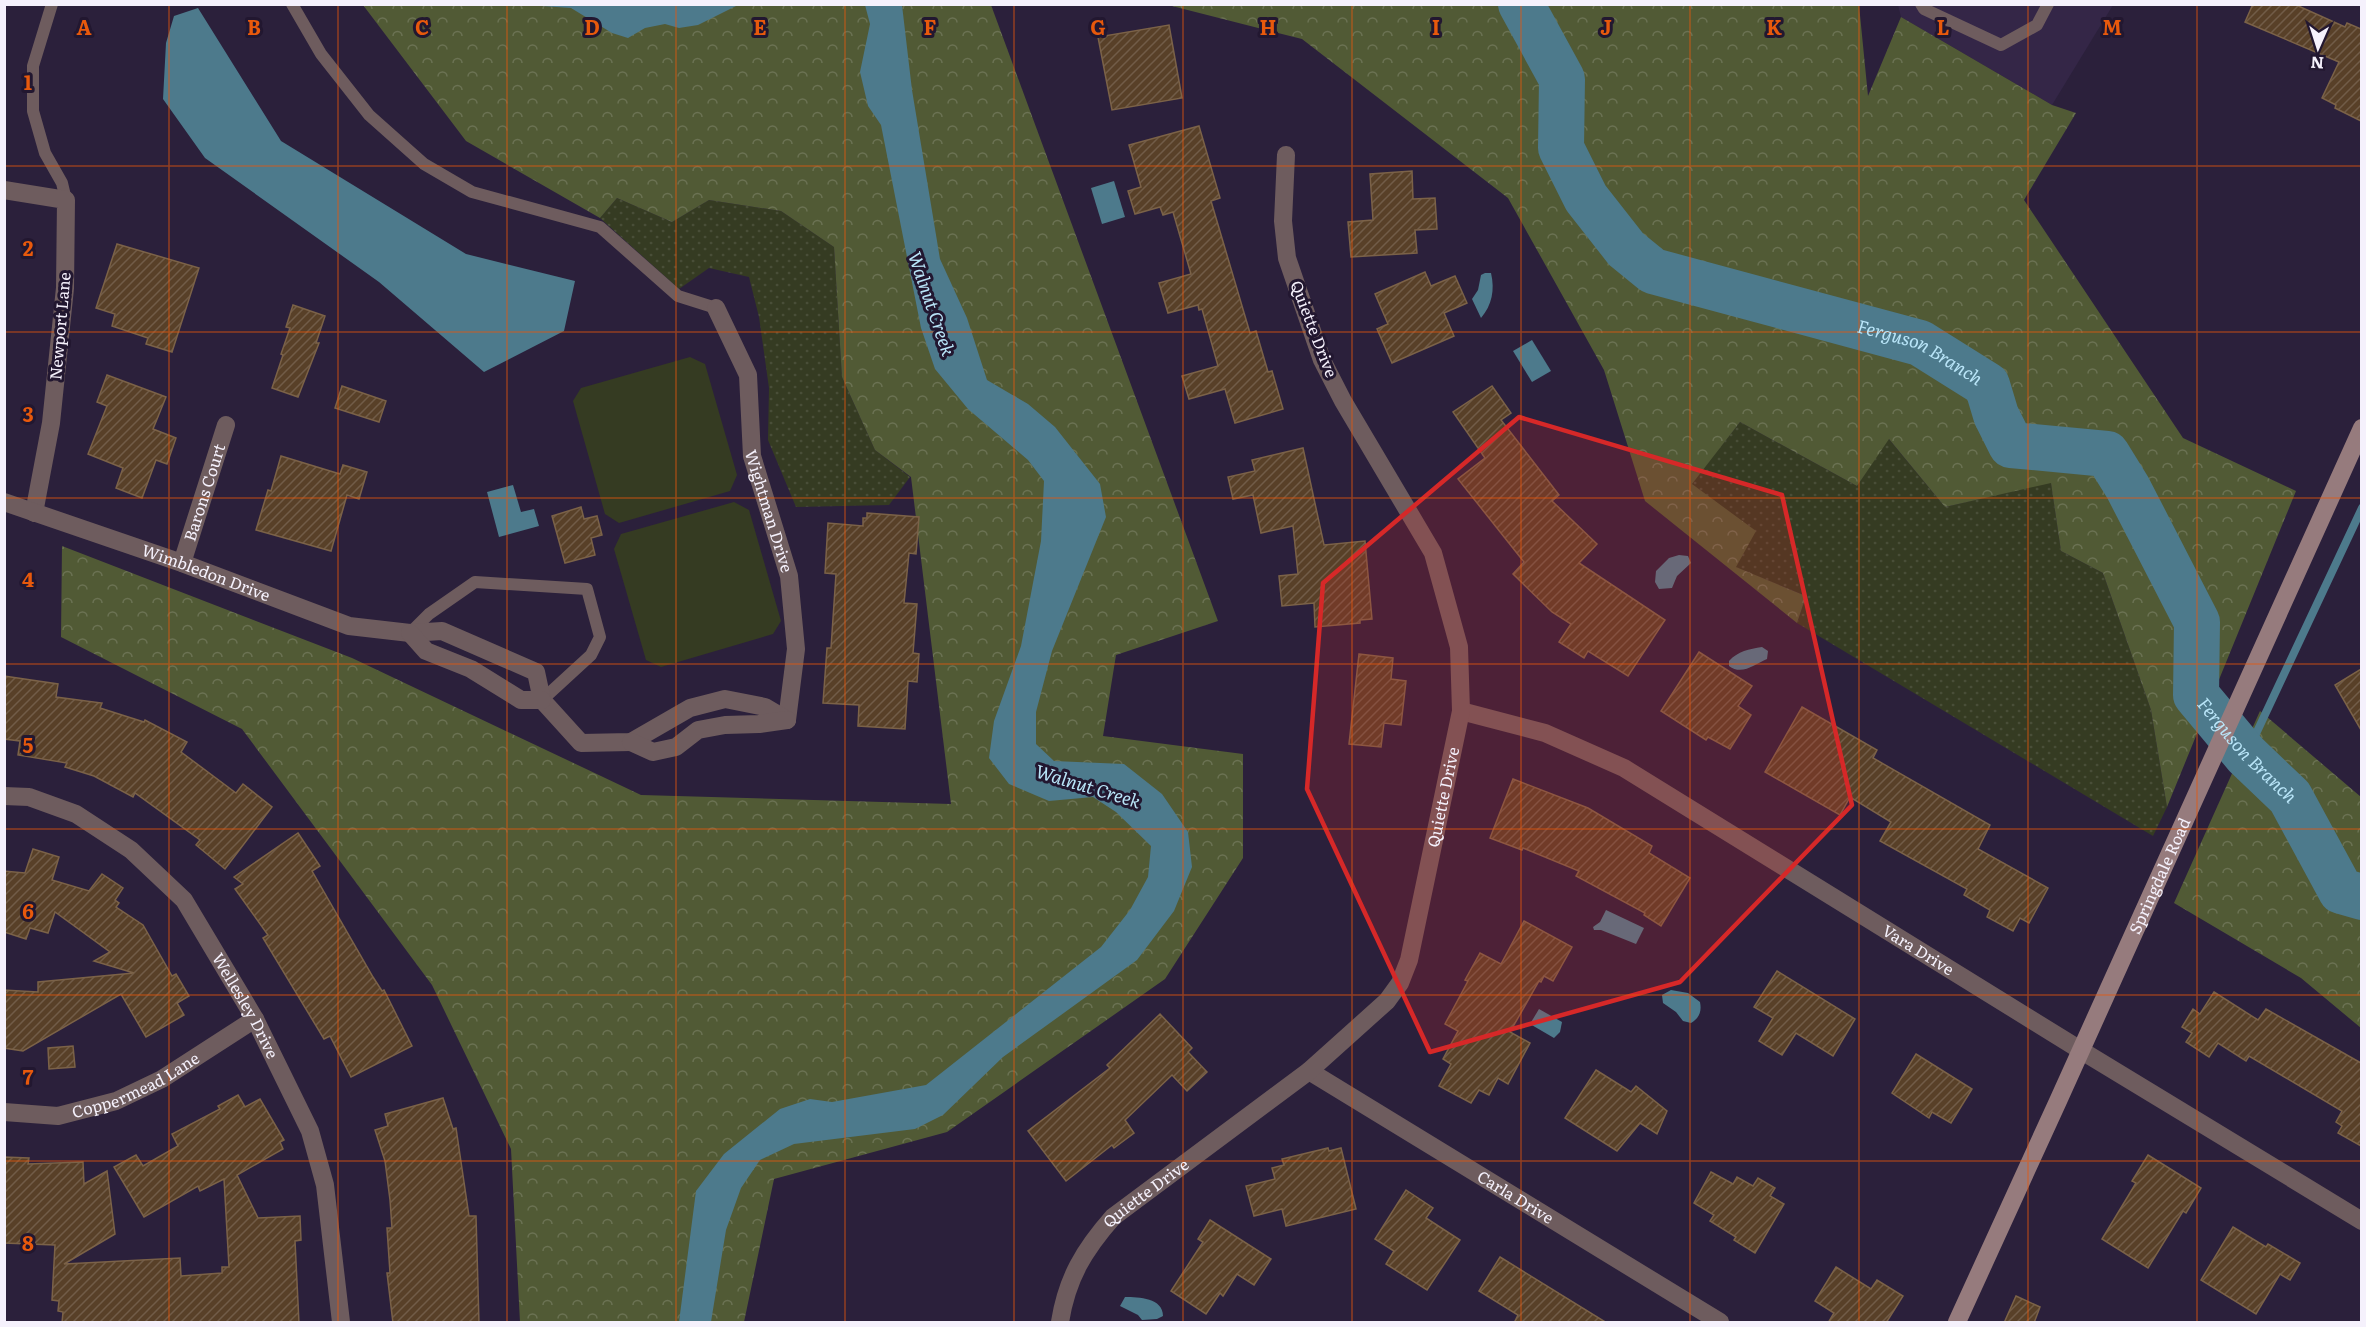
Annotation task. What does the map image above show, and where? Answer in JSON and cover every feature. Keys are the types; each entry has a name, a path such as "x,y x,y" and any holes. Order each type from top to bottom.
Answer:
{"street":[{"name":"Quiette Drive","path":"1060,1323 1063,1302 1076,1268 1092,1242 1113,1217 1309,1071 1371,1017 1400,983 1409,960 1461,711 1459,647 1433,553 1322,360 1287,258 1283,221 1286,155"},
{"path":"4,190 66,200"},
{"name":"Newport Lane","path":"34,513 52,412 64,288 66,200"},
{"name":"Wightman Drive","path":"716,308 748,375 752,456 789,576 796,649 787,720"},
{"name":"Barons Court","path":"182,563 226,424"},
{"name":"Springdale Road","path":"1957,1323 2082,1051 2361,428"},
{"name":"Wimbledon Drive","path":"4,502 182,563 349,626 410,633 442,631 536,672 542,700 581,743 631,742 653,752 676,747 698,730 725,725 787,720"},
{"path":"410,633 426,651 471,669 521,700 542,700"},
{"name":"Wimbledon Drive","path":"631,742 690,708 725,699 765,707 787,720"},
{"name":"Vara Drive","path":"1461,711 1545,733 1624,768 2361,1221"},
{"name":"Wellesley Drive","path":"4,796 29,797 76,814 131,850 184,900 255,1019 310,1131 325,1185 341,1323"},
{"name":"Coppermead Lane","path":"4,1112 58,1116 116,1101 162,1079 255,1019"},
{"name":"Carla Drive","path":"1309,1071 1720,1323"}],"lane":[{"path":"52,4 33,66 33,111 45,153 62,183 66,200"},
{"path":"292,4 321,54 369,115 424,164 472,192 600,227 678,296 716,308"},
{"path":"1921,4 1923,9 2001,45 2037,25 2048,4"},
{"path":"410,633 429,615 475,582 587,589 600,637 591,655 542,700"}],"highlighted area":[{"path":"1519,417 1782,495 1852,805 1680,982 1430,1052 1307,789 1323,583"}],"shaded area":[{"path":"1898,5 2113,5 2052,105 1901,17"}],"green space":[{"path":"363,5 991,5 1218,621 1116,655 1103,736 1243,754 1243,858 1165,979 947,1132 774,1179 744,1322 520,1322 511,1149 432,985 242,729 61,637 62,546 352,658 641,795 951,804 911,477 875,450 842,377 834,247 781,211 709,200 672,222 617,198 600,218 466,141"},
{"path":"1168,5 1859,5 1868,96 1901,17 2052,105 2076,113 2024,200 2183,438 2296,491 2167,807 2151,710 2103,573 2061,551 2051,483 1945,507 1889,439 1857,486 1740,422 1692,484 1756,531 1736,567 1806,596 1797,623 1645,501 1604,370 1508,198 1302,39"},
{"path":"617,198 672,222 709,200 781,211 834,247 842,377 875,450 910,477 889,505 796,507 768,440 769,388 759,317 749,277 709,268 679,289 600,218"},
{"path":"690,357 705,364 737,475 730,491 619,523 605,514 573,401 581,388"},
{"path":"1740,422 1857,486 1888,438 1945,507 2051,482 2061,551 2103,573 2151,710 2167,807 2153,836 1797,623 1806,596 1735,567 1691,484"},
{"path":"734,502 749,510 781,621 773,634 661,667 646,660 614,549 621,534"},
{"path":"2260,711 2361,797 2361,1028 2301,978 2174,903"}],"water":[{"path":"738,4 698,25 679,28 665,24 645,28 628,38 612,33 571,8 527,5"},
{"name":"Walnut Creek","path":"865,5 902,5 912,90 940,259 967,318 987,380 1028,404 1055,427 1100,484 1106,517 1052,651 1036,712 1036,744 1054,761 1124,764 1162,794 1188,832 1192,867 1174,911 1137,960 1003,1057 943,1115 915,1129 794,1144 760,1160 741,1188 726,1230 711,1322 679,1322 696,1191 724,1154 780,1109 810,1099 832,1102 926,1085 1101,947 1130,910 1148,877 1151,846 1116,812 1093,797 1049,801 1009,784 989,758 994,721 1021,646 1041,541 1044,481 1028,460 968,409 935,369 921,328 881,125 868,106 860,72 870,24"},
{"path":"198,8 281,141 466,254 575,281 564,331 484,372 379,282 205,158 163,99 166,43 174,16"},
{"path":"1114,181 1125,217 1102,224 1091,188"},
{"path":"1491,273 1493,285 1490,303 1481,318 1472,299 1478,290 1481,275"},
{"path":"1532,340 1551,371 1532,382 1513,351"},
{"path":"513,485 521,512 534,509 539,526 499,537 487,492"},
{"path":"1679,555 1688,556 1691,563 1677,576 1672,588 1659,589 1655,582 1656,571 1669,558"},
{"path":"1762,647 1768,651 1767,659 1739,670 1729,666 1729,661 1736,655"},
{"path":"1606,910 1644,928 1636,944 1601,930 1594,930 1593,927 1600,922"},
{"path":"1671,990 1688,993 1700,1002 1699,1014 1691,1023 1683,1021 1676,1012 1663,1003 1662,995"},
{"path":"1539,1009 1562,1022 1560,1032 1554,1038 1530,1024"},
{"path":"1125,1297 1143,1298 1155,1302 1162,1310 1163,1316 1157,1319 1142,1320 1138,1315 1120,1306"}],"building":[{"path":"2253,4 2294,4 2345,27 2347,23 2361,29 2361,121 2335,108 2336,105 2322,98 2339,62 2245,22"},
{"path":"1169,25 1182,98 1112,110 1098,37"},
{"path":"1199,126 1220,198 1211,201 1250,333 1256,331 1268,372 1272,371 1283,409 1235,423 1225,389 1189,399 1182,376 1218,366 1202,309 1199,310 1198,305 1168,313 1159,283 1191,274 1173,212 1163,215 1160,207 1135,214 1128,191 1141,187 1129,145"},
{"path":"1412,171 1413,199 1435,198 1437,229 1415,230 1417,253 1351,257 1348,222 1373,220 1370,174"},
{"path":"117,244 199,268 172,352 146,344 148,338 112,326 115,314 96,308"},
{"path":"1425,272 1431,286 1455,276 1467,303 1444,313 1454,336 1392,363 1377,329 1388,324 1375,294"},
{"path":"293,305 325,316 316,343 319,343 298,397 272,388 290,328 286,327"},
{"path":"107,375 166,397 153,429 176,438 167,464 156,460 142,498 116,488 123,468 88,454 107,406 97,402"},
{"path":"342,386 386,401 379,422 335,408"},
{"path":"1492,386 1511,413 1501,420 1559,495 1552,501 1597,544 1579,563 1665,620 1628,676 1588,651 1584,658 1559,642 1571,624 1552,612 1513,574 1524,562 1458,479 1485,458 1453,412"},
{"path":"1303,448 1324,545 1365,541 1372,619 1360,620 1360,623 1315,627 1314,603 1282,606 1279,576 1298,574 1293,526 1261,533 1253,495 1233,499 1228,477 1255,471 1252,460"},
{"path":"281,456 340,474 343,465 367,472 359,499 347,495 331,551 256,530"},
{"path":"581,507 584,519 597,516 602,535 591,538 595,555 565,563 552,516"},
{"path":"867,513 919,517 916,554 909,553 904,603 917,604 913,653 919,654 917,682 908,681 905,729 858,726 859,705 823,703 827,648 831,648 836,574 825,573 828,523 863,526 863,518 867,518"},
{"path":"1699,652 1752,686 1738,706 1751,715 1730,749 1708,737 1706,740 1661,711"},
{"path":"1359,654 1393,658 1391,679 1406,681 1401,725 1384,723 1381,747 1349,744"},
{"path":"2361,669 2361,730 2335,685"},
{"path":"4,676 58,684 56,697 102,703 100,708 144,722 145,720 187,742 181,752 236,793 243,784 272,807 225,869 196,845 200,840 135,793 133,797 94,776 65,767 67,763 18,755 20,741 4,739"},
{"path":"1802,707 1877,750 1873,758 1990,825 1978,849 2048,888 2029,923 2020,918 2013,931 1987,917 1990,910 1964,895 1967,889 1880,841 1891,822 1850,797 1840,815 1765,772"},
{"path":"1513,779 1588,808 1652,846 1649,853 1690,878 1661,926 1644,915 1645,913 1576,876 1579,871 1523,848 1522,850 1490,838"},
{"path":"298,833 320,866 312,871 373,977 382,991 384,990 412,1046 351,1077 330,1036 324,1039 263,938 268,935 235,889 243,884 234,877"},
{"path":"33,849 59,857 52,880 89,891 102,874 123,888 115,900 119,903 116,907 143,925 172,976 176,974 189,996 177,1003 184,1015 146,1037 121,994 23,1051 4,1048 4,990 38,992 38,982 134,973 94,961 110,952 55,912 48,933 30,928 26,939 4,932 4,871 25,873"},
{"path":"1524,921 1572,947 1553,981 1544,976 1541,982 1539,981 1510,1032 1530,1043 1508,1084 1498,1078 1489,1095 1479,1090 1471,1103 1439,1086 1451,1064 1443,1059 1458,1031 1445,1024 1480,953 1501,964"},
{"path":"1777,971 1855,1019 1833,1056 1796,1033 1782,1055 1759,1041 1773,1018 1754,1007"},
{"path":"2214,992 2258,1020 2266,1009 2361,1063 2361,1146 2338,1133 2342,1126 2336,1122 2342,1111 2249,1056 2246,1061 2218,1043 2209,1057 2186,1042 2192,1033 2182,1027 2193,1009 2200,1014"},
{"path":"1160,1014 1192,1048 1188,1052 1207,1072 1187,1091 1172,1075 1125,1120 1134,1133 1114,1148 1112,1145 1066,1181 1028,1131 1110,1068 1107,1065"},
{"path":"73,1046 75,1067 49,1069 48,1048"},
{"path":"1916,1054 1972,1089 1951,1123 1932,1112 1929,1118 1892,1093"},
{"path":"1596,1070 1631,1092 1636,1086 1667,1111 1657,1134 1640,1123 1617,1151 1565,1118"},
{"path":"238,1095 245,1107 260,1099 284,1140 280,1142 283,1149 237,1175 258,1218 300,1216 301,1240 295,1241 299,1323 62,1323 63,1312 58,1311 59,1301 52,1300 55,1245 4,1243 4,1157 29,1158 28,1164 83,1162 84,1184 107,1171 115,1234 64,1264 180,1258 181,1276 222,1273 222,1267 229,1267 224,1179 200,1191 198,1186 144,1217 114,1167 136,1155 143,1166 178,1146 172,1134 220,1109 218,1106"},
{"path":"443,1098 453,1129 456,1128 469,1216 476,1216 479,1323 393,1323 387,1273 390,1273 387,1228 392,1228 390,1200 385,1161 375,1130 388,1126 385,1114"},
{"path":"1328,1148 1329,1151 1341,1148 1356,1209 1286,1226 1282,1209 1254,1216 1246,1186 1275,1179 1272,1168 1284,1165 1282,1159"},
{"path":"2148,1155 2201,1188 2186,1213 2183,1211 2148,1268 2102,1239 2136,1183 2132,1181"},
{"path":"1711,1172 1733,1184 1737,1177 1753,1186 1758,1178 1775,1188 1770,1196 1784,1204 1755,1253 1734,1240 1736,1237 1710,1221 1714,1215 1694,1203"},
{"path":"1406,1190 1433,1208 1426,1218 1460,1240 1427,1290 1386,1264 1394,1251 1375,1239"},
{"path":"1210,1220 1271,1259 1254,1285 1237,1274 1223,1296 1220,1293 1206,1314 1171,1291 1203,1242 1198,1239"},
{"path":"2233,1227 2266,1247 2268,1244 2300,1263 2290,1280 2280,1274 2256,1314 2201,1280"},
{"path":"1500,1257 1607,1323 1514,1323 1518,1315 1479,1291"},
{"path":"1836,1267 1871,1289 1877,1280 1903,1296 1886,1323 1828,1323 1834,1313 1815,1301"},
{"path":"2016,1296 2040,1307 2034,1323 2004,1323"}],"waterway":[{"name":"Ferguson Branch","path":"1521,4 1562,79 1561,148 1586,198 1626,249 1653,271 1920,343 1987,385 1996,415 2011,445 2107,454 2128,488 2197,622 2196,695 2246,755 2290,797 2341,891 2362,897"},
{"path":"2246,755 2362,508"}]}
